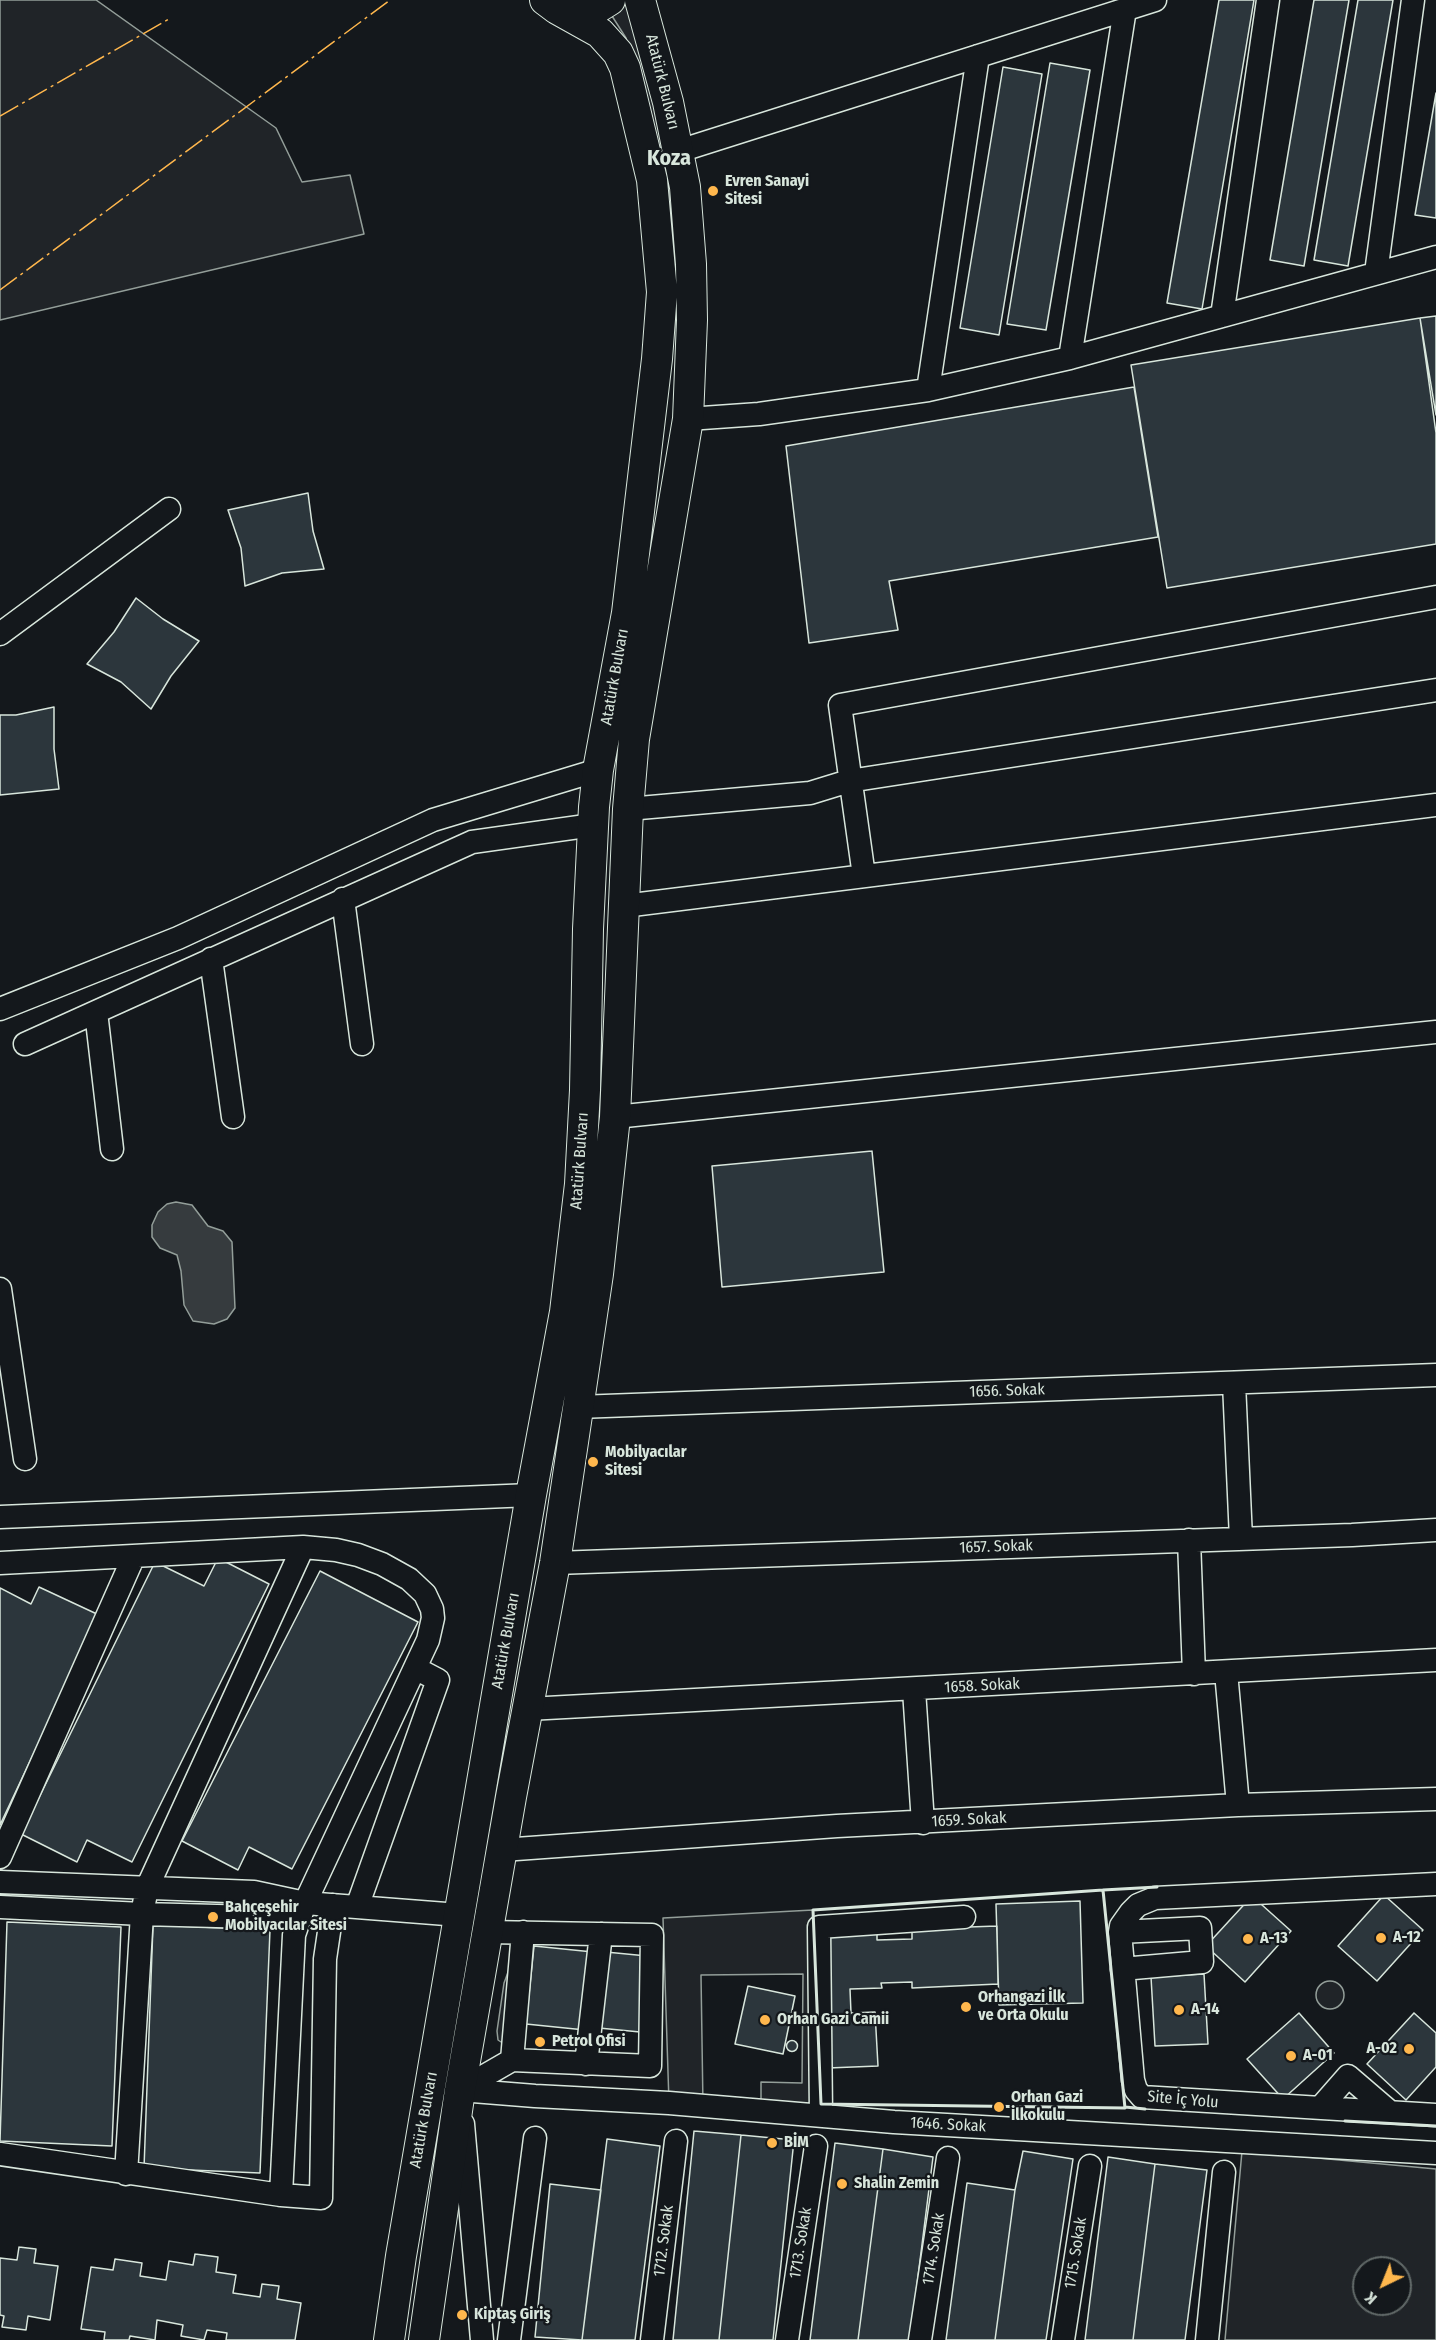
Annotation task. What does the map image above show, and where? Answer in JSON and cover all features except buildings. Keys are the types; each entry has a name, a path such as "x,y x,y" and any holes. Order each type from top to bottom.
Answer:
{"main road":[{"name":"Atatürk Bulvarı","path":"551,5 581,13 594,10 610,0"},
{"name":"Atatürk Bulvarı","path":"424,2340 460,2090 555,1563 598,1274 615,1117 628,809 634,739 688,418 692,365 691,264 685,188 679,151 640,0"},
{"name":"Atatürk Bulvarı","path":"389,2340 459,1915 531,1495 565,1312 580,1184 593,816 598,770 627,613 662,292 655,208 645,148 632,91 618,53 600,33 551,5"},
{"path":"650,414 688,418"},
{"path":"593,816 628,809"},
{"path":"375,2340 393,2309"}],"street":[{"path":"679,151 1155,0"},
{"path":"1222,316 1268,0"},
{"path":"1376,273 1413,0"},
{"path":"1070,358 1125,9"},
{"path":"928,390 978,56"},
{"path":"688,418 759,414 928,390 1070,358 1436,257"},
{"path":"0,634 169,509"},
{"path":"864,876 840,705 1436,597"},
{"path":"628,809 810,793 849,781 1436,690"},
{"path":"0,1009 178,938 433,820 598,770"},
{"path":"624,906 1436,805"},
{"path":"25,1044 472,842 593,816"},
{"path":"343,899 362,1044"},
{"path":"211,960 232,1117"},
{"path":"96,1012 112,1149"},
{"path":"615,1117 1436,1032"},
{"path":"0,1289 25,1459"},
{"name":"1656. Sokak","path":"578,1407 1436,1375"},
{"path":"1234,1383 1241,1539"},
{"path":"0,1517 531,1495"},
{"name":"1657. Sokak","path":"555,1563 1436,1530"},
{"path":"1189,1540 1194,1674"},
{"path":"126,2174 142,1914 147,1888 303,1547"},
{"path":"0,1563 303,1547 336,1550 358,1555 401,1575 425,1594 432,1609 433,1618 428,1640 304,1903 294,1935 291,1951 280,2195"},
{"path":"0,1857 134,1556"},
{"name":"1658. Sokak","path":"528,1709 914,1690 1436,1660"},
{"path":"357,1907 438,1680 415,1668"},
{"path":"1226,1672 1238,1805"},
{"path":"914,1690 923,1823"},
{"name":"1659. Sokak","path":"502,1850 837,1826 1238,1805 1436,1799"},
{"path":"0,1882 254,1892 304,1903 459,1915"},
{"path":"1200,1928 1120,1932 1121,1926 1131,1912 1147,1900 1436,1884"},
{"path":"1122,1969 1203,1962 1198,1896"},
{"path":"0,1906 142,1914 254,1917 304,1903"},
{"path":"0,2154 126,2174 280,2195 321,2198 325,1959 333,1905"},
{"path":"821,2115 819,1927 964,1917"},
{"path":"482,2340 460,2090 512,2060 650,2066 652,1935 488,1932"},
{"path":"512,2060 523,1932"},
{"name":"Site İç Yolu","path":"1120,1932 1134,2086 1142,2097 1389,2112 1434,2112"},
{"path":"586,2064 601,1934"},
{"path":"1320,2108 1348,2076 1389,2112"},
{"name":"1646. Sokak","path":"460,2090 821,2115 904,2123 1436,2153"},
{"path":"509,2340 535,2138"},
{"name":"1712. Sokak","path":"652,2340 676,2141"},
{"name":"1713. Sokak","path":"787,2340 816,2146"},
{"name":"1714. Sokak","path":"920,2340 948,2158"},
{"name":"1715. Sokak","path":"1063,2340 1090,2166"},
{"path":"1207,2340 1224,2172"}],"shaded area":[{"path":"0,0 96,0 276,128 302,182 350,175 364,234 0,320"},
{"path":"627,3 666,143 678,228 671,229 626,38 612,16"},
{"path":"176,1202 192,1205 208,1226 223,1231 232,1242 235,1308 227,1319 214,1324 193,1321 184,1305 177,1255 160,1248 152,1237 152,1225 158,1212 167,1204"},
{"path":"813,1910 821,2115 761,2111 761,2082 802,2083 803,1974 701,1975 703,2106 669,2103 663,1918"},
{"path":"510,1967 504,2042 501,2042 498,2040 497,2031 504,1983"},
{"path":"1330,1981 1340,1985 1344,1995 1340,2005 1330,2009 1320,2005 1316,1995 1320,1985"},
{"path":"1242,2151 1436,2169 1436,2340 1225,2340"}],"wall":[{"path":"1103,1892 1103,1890 1157,1887"},
{"path":"1103,1890 1125,2108 821,2104 813,1910 1103,1890"},
{"path":"1125,2107 1145,2109"},
{"path":"1345,2121 1436,2126"}],"power":[{"path":"0,290 390,0"},
{"path":"0,116 169,19"}],"place":[{"name":"Evren Sanayi Sitesi","path":"713,191"},
{"name":"Mobilyacılar Sitesi","path":"593,1462"},
{"name":"Bahçeşehir Mobilyacılar Sitesi","path":"213,1917"},
{"name":"A-12","path":"1381,1938"},
{"name":"A-13","path":"1248,1939"},
{"name":"Orhangazi İlk ve Orta Okulu","path":"966,2007"},
{"name":"A-14","path":"1179,2010"},
{"name":"Orhan Gazi Camii","path":"765,2020"},
{"name":"Petrol Ofisi","path":"540,2042"},
{"name":"A-02","path":"1409,2049"},
{"name":"A-01","path":"1291,2056"},
{"name":"Orhan Gazi İlkokulu","path":"999,2107"},
{"name":"BİM","path":"772,2143"},
{"name":"Shalin Zemin","path":"842,2184"},
{"name":"Kiptaş Giriş","path":"462,2315"}],"district":[{"name":"Koza","path":"669,159"}]}
